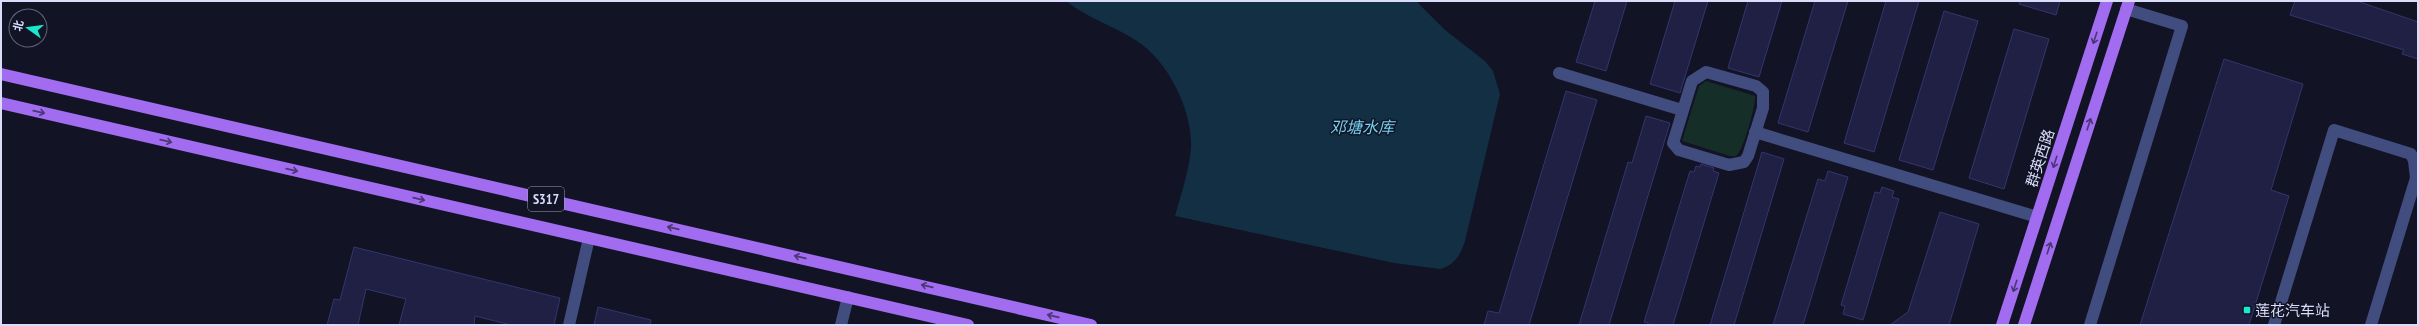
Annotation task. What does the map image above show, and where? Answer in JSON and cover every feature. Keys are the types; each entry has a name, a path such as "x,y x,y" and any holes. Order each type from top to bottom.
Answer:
{"main road":[{"name":"群英西路","path":"2002,325 2107,1"},
{"path":"2024,325 2127,5"},
{"name":"S317","path":"1,74 1091,325"},
{"name":"S317","path":"1,103 968,325"}],"lane":[{"path":"2090,325 2182,26 2127,5"},
{"path":"1706,72 1756,86 1763,92 1764,100 1748,156 1744,162 1738,165 1729,165 1679,150 1673,143 1682,110 1692,81 1706,72"},
{"path":"1559,73 1682,110"},
{"path":"2274,325 2334,130 2411,154 2414,161 2416,178 2371,325"},
{"path":"1755,132 2037,217"},
{"path":"568,325 589,238"},
{"path":"841,325 848,297"}],"green space":[{"path":"1706,81 1755,96 1748,128 1742,146 1736,156 1730,156 1682,141 1699,86"}],"water":[{"name":"邓塘水库","path":"1066,1 1416,1 1445,30 1485,61 1493,71 1500,94 1465,241 1459,255 1449,265 1440,269 1394,263 1175,216 1187,174 1191,148 1191,134 1188,118 1176,88 1159,61 1137,41 1074,7"}],"building":[{"path":"1595,1 1627,1 1606,71 1576,62"},
{"path":"1675,1 1708,1 1680,93 1650,84"},
{"path":"1748,1 1782,1 1759,77 1728,68"},
{"path":"1815,1 1848,1 1808,132 1778,123"},
{"path":"1886,1 1919,1 1874,152 1844,143"},
{"path":"2020,1 2060,1 2056,15 2019,4"},
{"path":"2295,1 2357,1 2418,22 2418,59 2402,54 2404,50 2290,15"},
{"path":"1944,11 1978,21 1933,170 1899,160"},
{"path":"2014,29 2049,39 2004,189 1969,178"},
{"path":"2224,59 2303,84 2271,190 2289,196 2249,325 2140,325"},
{"path":"1566,91 1597,100 1529,325 1484,325 1488,311 1499,313"},
{"path":"1646,116 1670,123 1609,325 1579,325 1628,162 1632,163"},
{"path":"1762,152 1784,159 1734,325 1710,325"},
{"path":"1701,164 1714,168 1713,171 1719,173 1673,325 1648,325 1648,323 1644,322 1690,171 1694,172 1696,166 1700,167"},
{"path":"1828,171 1848,177 1803,325 1773,325 1818,179 1825,181"},
{"path":"1882,187 1894,191 1892,197 1899,199 1863,320 1843,314 1845,306 1841,305 1875,192 1880,193"},
{"path":"1940,212 1979,224 1949,325 1890,325 1908,312"},
{"path":"354,247 560,298 554,325 511,325 475,316 474,325 399,325 406,299 366,289 358,325 327,325 334,299 340,300"},
{"path":"598,307 651,320 650,325 594,325"}],"place":[{"name":"莲花汽车站","path":"2247,310"}]}
